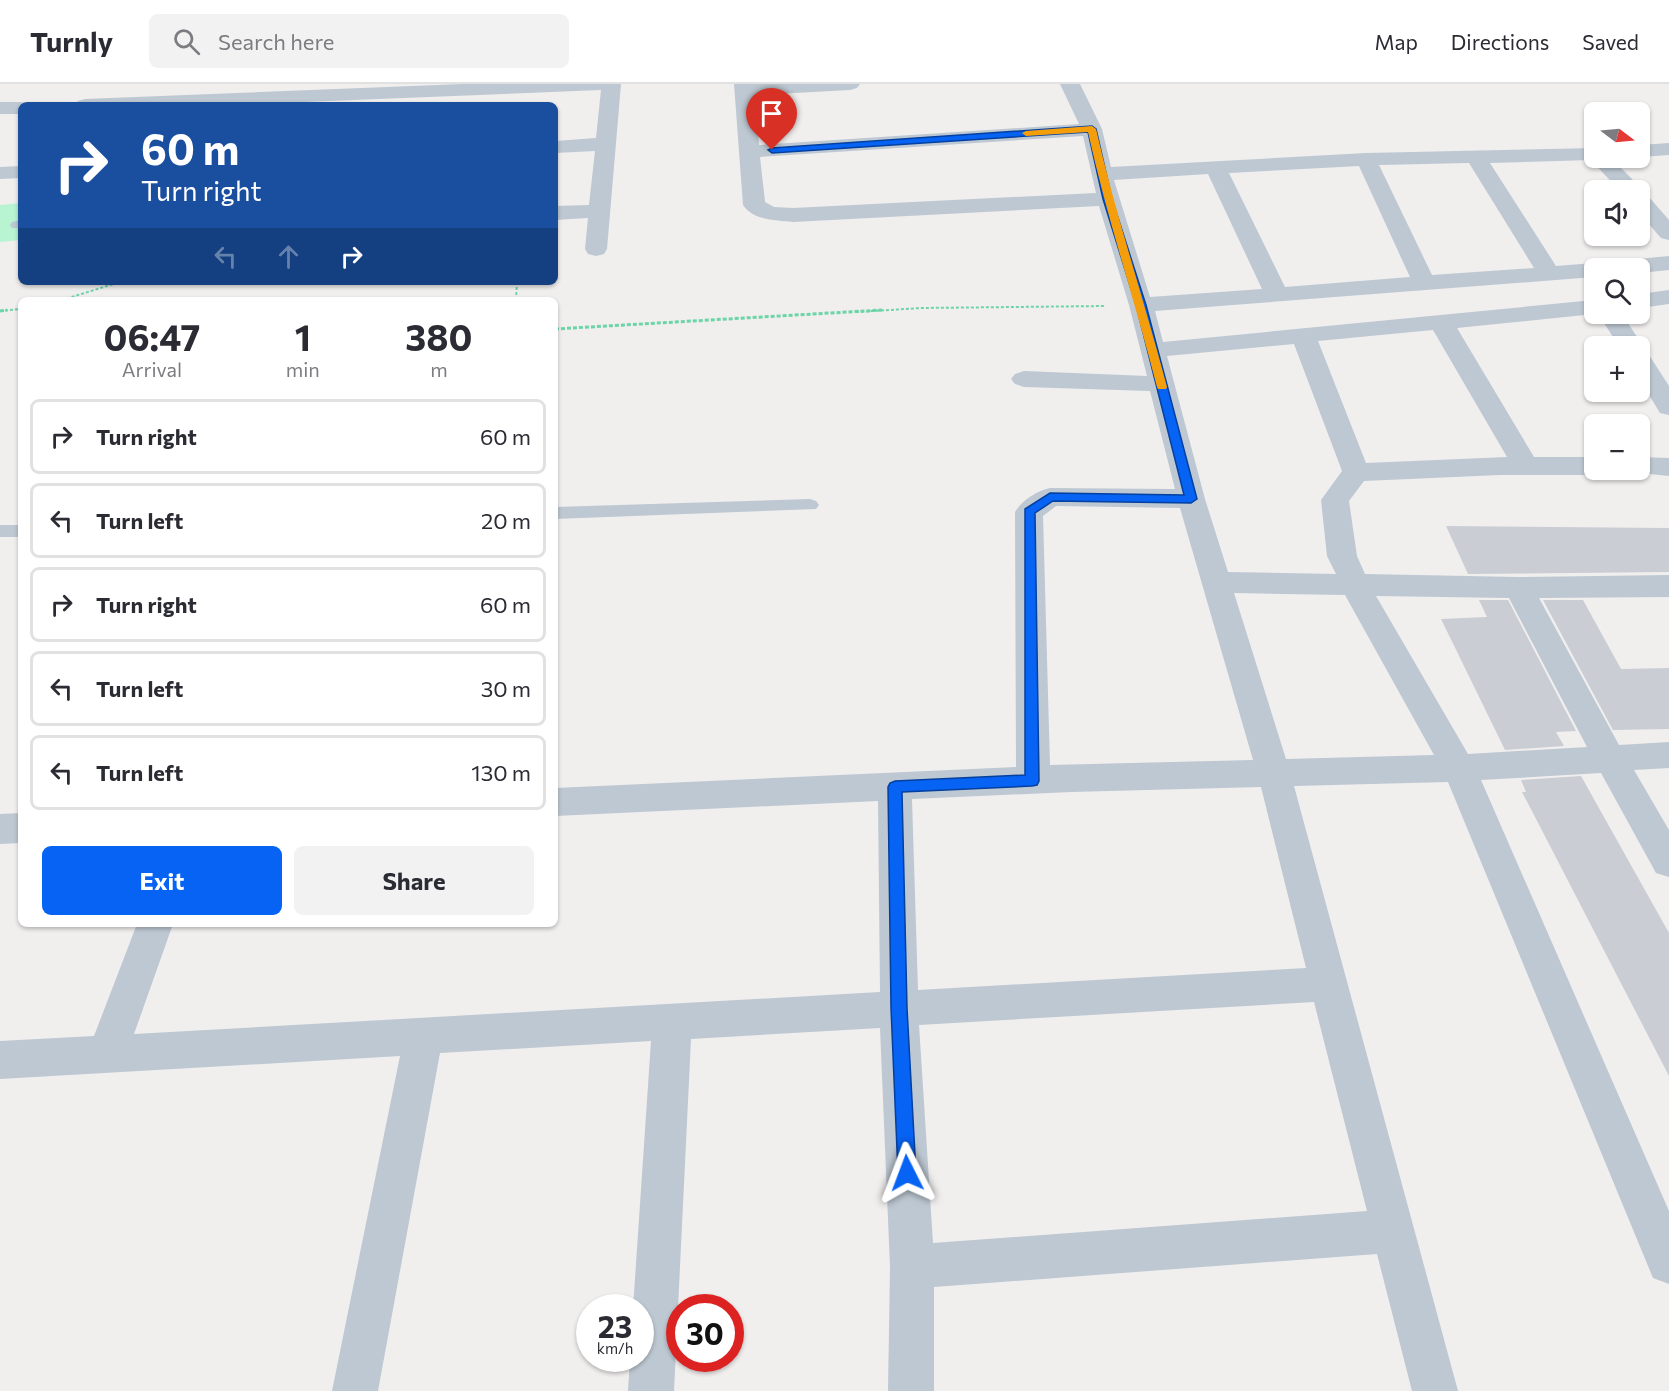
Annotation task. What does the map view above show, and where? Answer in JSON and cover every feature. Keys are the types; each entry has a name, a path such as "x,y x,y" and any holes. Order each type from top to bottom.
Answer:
{"street":[{"path":"145,102 443,87 610,84 596,249"},
{"path":"850,84 745,87 754,206 769,213 793,215 1108,199"},
{"path":"1070,84 1092,129 1108,199 1141,305 1191,499 1274,773 1436,1391"},
{"path":"2,99 18,107"},
{"path":"750,152 1092,129"},
{"path":"558,147 605,144"},
{"path":"1650,150 1669,149"},
{"path":"1102,174 1366,159 1584,154"},
{"path":"1476,157 1550,274"},
{"path":"1366,159 1424,283"},
{"path":"1216,168 1277,295"},
{"path":"1609,168 1621,180"},
{"path":"0,173 18,172"},
{"path":"558,213 599,211"},
{"path":"1650,212 1669,233"},
{"path":"1650,265 1669,263"},
{"path":"1141,305 1584,271"},
{"path":"1650,300 1669,297"},
{"path":"1152,350 1584,308"},
{"path":"1441,322 1526,466"},
{"path":"1303,335 1356,472"},
{"path":"1650,374 1666,396"},
{"path":"1024,380 1161,384"},
{"path":"1356,472 1584,466"},
{"path":"1650,466 1669,467"},
{"path":"1356,472 1335,500 1342,556 1355,584 1459,768 1669,1262"},
{"path":"1032,781 1029,512 1050,497 1191,499"},
{"path":"1218,582 1518,588 1669,586"},
{"path":"1518,588 1609,757 1669,862"},
{"path":"558,802 1032,781 1459,768 1669,755"},
{"path":"895,787 899,1008 912,1267 911,1391"},
{"path":"0,829 18,828"},
{"path":"106,1054 154,927"},
{"path":"0,1060 1329,984"},
{"path":"651,1391 672,1021"},
{"path":"355,1391 424,1036"},
{"path":"912,1267 1394,1231"}],"lane":[{"path":"558,513 810,505"},
{"path":"0,531 18,531"}],"path":[{"path":"72,297 110,285"},
{"path":"558,329 922,308 1141,305"},
{"path":"0,311 18,309"}],"green space":[{"path":"18,203 18,240 0,242 0,205"}],"building":[{"path":"1446,526 1669,528 1669,572 1468,574"},
{"path":"1479,600 1508,600 1576,731 1556,732 1564,746 1505,750 1441,619 1487,617"},
{"path":"1543,600 1583,600 1621,669 1669,668 1669,729 1613,730"},
{"path":"1581,776 1669,933 1669,1076 1522,792 1526,792 1521,780"}],"slow traffic":[{"path":"1026,133 1092,129 1108,199 1141,305 1162,387"}],"route":[{"path":"772,150 1092,129 1108,199 1141,305 1191,499 1050,497 1029,512 1032,781 895,787 899,1008 907,1173"}]}
